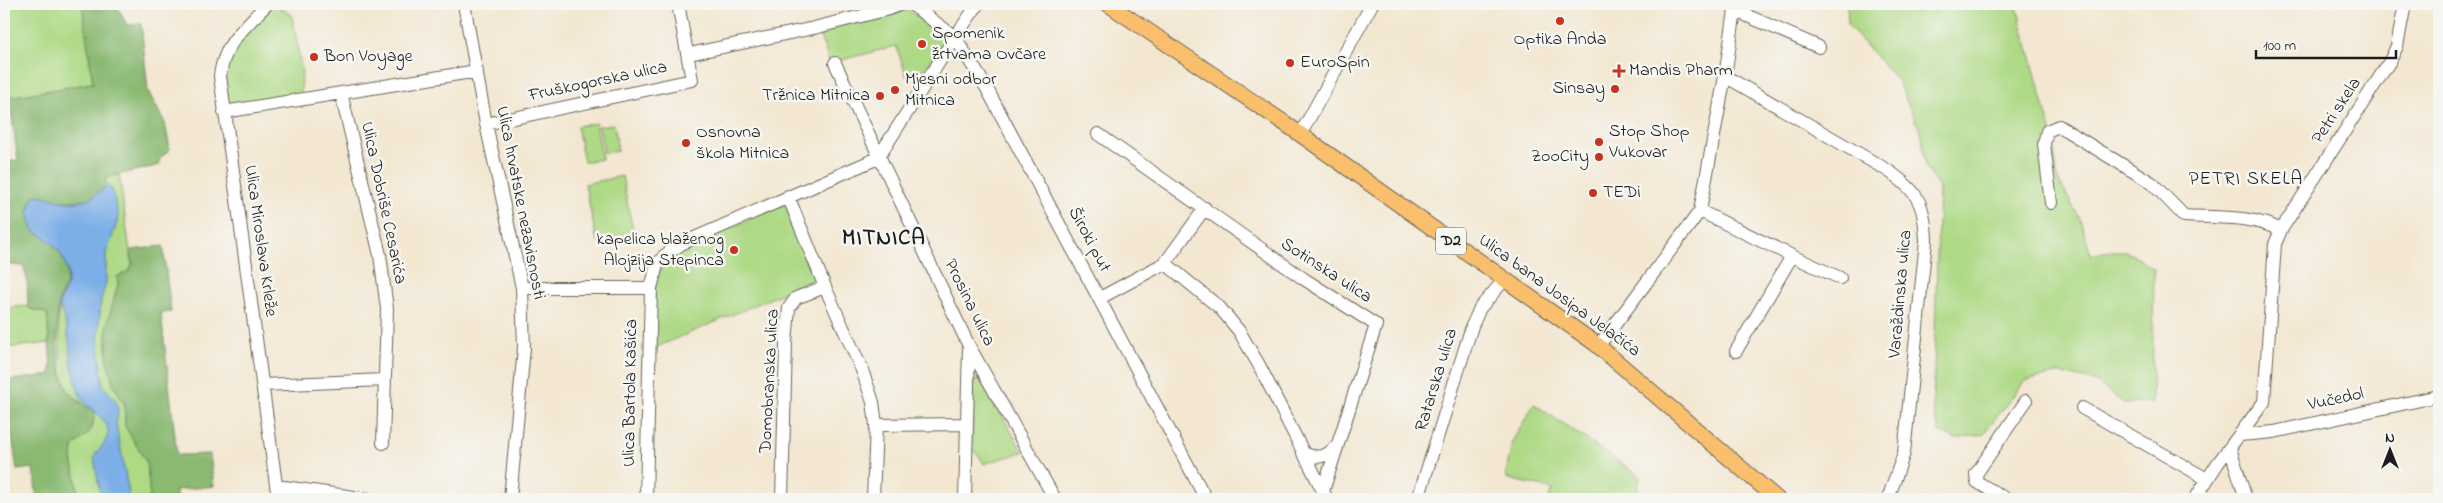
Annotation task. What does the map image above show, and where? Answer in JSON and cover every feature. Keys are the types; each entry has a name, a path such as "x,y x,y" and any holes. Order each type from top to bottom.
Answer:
{"main road":[{"name":"Ulica bana Josipa Jelačića","path":"1108,4 1184,53 1596,344 1777,499"}],"street":[{"name":"Ulica Miroslava Krleže","path":"267,4 230,44 222,60 220,76 278,493"},
{"name":"Ulica hrvatske nezavisnosti","path":"464,4 486,124 522,288 524,348 510,499"},
{"name":"Fruškogorska ulica","path":"486,124 692,80 689,54 678,4"},
{"name":"Fruškogorska ulica","path":"689,54 814,28 902,4"},
{"path":"911,4 955,37"},
{"path":"878,158 978,4"},
{"path":"1300,135 1372,4"},
{"name":"Petri skela","path":"2195,499 2207,479 2264,402 2271,279 2275,244 2281,230 2390,61 2396,46 2405,4"},
{"path":"1596,344 1604,339 1700,211 1725,76 1735,7 1818,48"},
{"name":"Široki put","path":"955,37 986,87 1206,499"},
{"name":"Prosina ulica","path":"835,63 878,158 969,346 1055,499"},
{"path":"224,112 477,71"},
{"name":"Varaždinska ulica","path":"1725,76 1887,170 1900,180 1922,206 1925,217 1926,241 1904,454 1888,499"},
{"name":"Ulica Dobriše Cesarića","path":"341,93 380,255 387,309 383,443"},
{"path":"2051,204 2044,144 2047,131 2059,126 2152,183 2184,216 2248,219 2263,222 2281,230"},
{"name":"Sotinska ulica","path":"1098,134 1304,279 1376,325 1337,444 1325,495"},
{"name":"Ulica Bartola Kašića","path":"646,499 651,288 657,265 671,250 730,221 878,158"},
{"path":"788,196 862,370 873,402 876,425 873,499"},
{"path":"1100,298 1164,263 1204,208"},
{"path":"1700,211 1840,278"},
{"path":"1736,351 1792,256"},
{"name":"Sotinska ulica","path":"1164,263 1196,287 1231,320 1259,365 1325,495"},
{"name":"Ratarska ulica","path":"1418,499 1472,326 1480,308 1505,279"},
{"name":"Domobranska ulica","path":"782,499 786,343 789,308 796,298 825,286"},
{"path":"522,288 651,288"},
{"path":"965,499 969,346"},
{"path":"264,385 385,380"},
{"name":"Vučedol","path":"2240,435 2274,432 2439,396"},
{"path":"2006,499 1977,482 1976,474 2026,401"},
{"path":"2082,408 2207,479"},
{"path":"876,425 967,424"},
{"path":"1303,453 1319,458 1327,455 1337,444"},
{"path":"2230,448 2246,499"},
{"path":"278,493 368,499"}],"green space":[{"path":"4,4 82,4 93,83 9,97 4,56"},
{"path":"82,4 116,4 127,25 141,24 148,91 165,123 170,149 159,160 160,165 108,177 105,181 107,185 93,199 85,201 60,201 52,197 33,230 53,244 65,263 67,282 60,297 57,318 58,358 64,382 70,394 94,412 91,429 73,447 72,458 79,499 37,499 33,468 17,470 4,381 50,375 51,369 47,313 30,309 28,306 27,278 23,266 4,264 4,162 18,160 9,97 93,83"},
{"path":"274,4 292,15 302,71 301,94 232,104 228,102 224,70 239,40"},
{"path":"1847,4 2016,4 2053,138 2057,178 2080,219 2091,255 2111,251 2125,252 2132,254 2154,270 2152,402 2125,404 2096,382 2060,373 2025,381 1983,434 1956,439 1939,432 1933,408 1939,188 1925,166 1922,135 1897,80 1848,25"},
{"path":"905,7 943,38 944,43 918,78 915,76 910,80 907,77 896,46 830,63 818,31"},
{"path":"596,123 602,159 584,162 577,126"},
{"path":"614,124 618,151 604,153 599,126"},
{"path":"119,175 132,265 129,272 117,277 118,284 107,325 107,360 114,386 125,405 125,426 147,463 150,499 79,499 72,458 73,446 91,429 94,413 68,391 61,370 58,319 61,296 68,279 63,257 56,246 60,201 93,199 108,177"},
{"path":"622,176 634,235 597,242 585,184"},
{"path":"785,203 816,279 652,349 655,281 667,257"},
{"path":"163,246 171,312 161,313 177,455 210,454 214,486 176,490 177,499 150,499 147,463 125,426 125,405 114,386 107,360 107,325 118,284 117,277 129,271 132,265 132,250"},
{"path":"28,306 30,309 47,313 49,343 4,348 4,308"},
{"path":"981,379 1023,452 984,464 972,450 973,381"},
{"path":"1534,404 1640,476 1636,499 1549,499 1552,489 1505,478 1512,442"}],"water":[{"path":"107,185 112,189 118,214 117,223 106,254 106,283 101,300 98,338 103,386 117,402 116,424 130,499 101,499 94,457 106,441 108,430 100,416 83,400 73,373 66,327 59,305 68,282 65,262 52,244 33,230 28,212 34,196 75,202 86,200"}],"place":[{"name":"Optika Anda","path":"1560,21"},
{"name":"Spomenik žrtvama Ovčare","path":"922,44"},
{"name":"Bon Voyage","path":"314,57"},
{"name":"EuroSpin","path":"1290,63"},
{"name":"Mandis Pharm","path":"1619,71"},
{"name":"Sinsay","path":"1615,89"},
{"name":"Mjesni odbor Mitnica","path":"895,90"},
{"name":"Tržnica Mitnica","path":"880,96"},
{"name":"Stop Shop Vukovar","path":"1599,142"},
{"name":"Osnovna škola Mitnica","path":"686,143"},
{"name":"ZooCity","path":"1599,157"},
{"name":"TEDi","path":"1593,193"},
{"name":"kapelica blaženog Alojzija Stepinca","path":"734,250"}],"district":[{"name":"PETRI SKELA","path":"2246,179"},
{"name":"MITNICA","path":"884,239"}]}
